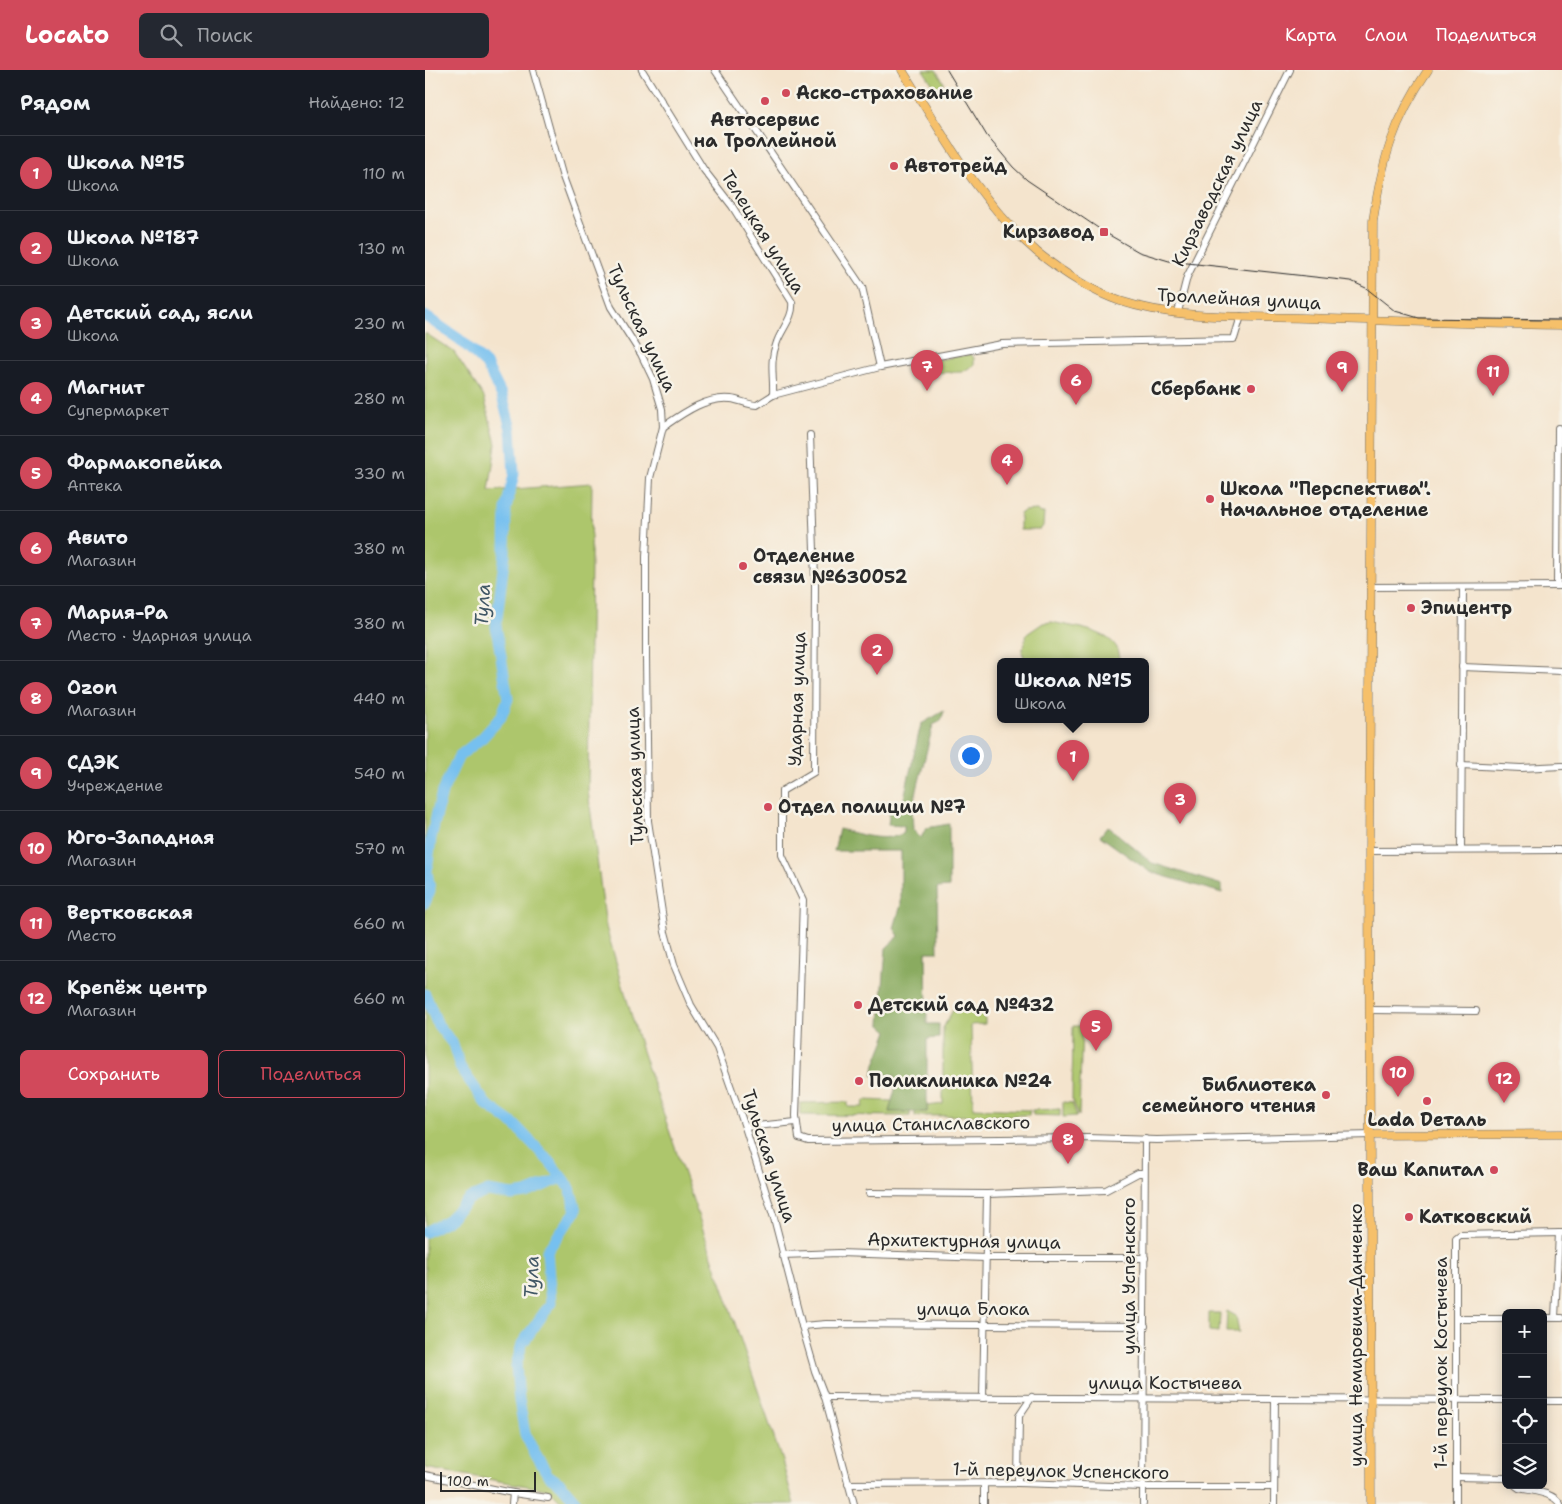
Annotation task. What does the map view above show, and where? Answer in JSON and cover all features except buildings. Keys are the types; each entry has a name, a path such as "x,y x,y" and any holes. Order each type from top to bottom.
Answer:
{"main road":[{"name":"Троллейная улица","path":"902,70 990,202 1038,252 1063,271 1097,292 1148,308 1178,312 1372,321 1562,325"},
{"name":"улица Немировича-Данченко","path":"1371,1504 1372,1135 1369,851 1373,221 1380,175 1396,124 1412,94 1428,70"},
{"name":"улица Станиславского","path":"1372,1135 1562,1134"}],"street":[{"name":"Тульская улица","path":"533,70 562,174 611,307 629,332 653,379 662,409 663,427 650,478 646,557 648,821 665,932 674,965 691,1005 717,1048 745,1127 774,1218 782,1255 825,1397 854,1504"},
{"name":"Телецкая улица","path":"642,70 705,170 732,206 792,302 793,309 774,349 770,370 773,395"},
{"path":"715,70 862,287 879,367"},
{"name":"Кирзаводская улица","path":"1178,312 1187,277 1290,70"},
{"path":"663,427 680,416 711,401 732,399 757,405 773,395 879,367 1002,344 1234,339 1241,316"},
{"path":"1370,587 1559,586 1558,428"},
{"name":"Ударная улица","path":"796,1122 803,900 782,855 782,791 814,772 815,579 811,435"},
{"path":"1461,850 1463,588"},
{"path":"1462,667 1562,670"},
{"path":"1461,765 1521,768 1562,766"},
{"path":"1369,851 1562,850"},
{"path":"1371,1010 1477,1011"},
{"path":"745,1127 796,1122"},
{"name":"улица Станиславского","path":"796,1122 797,1135 803,1141 1145,1139 1372,1135"},
{"name":"улица Успенского","path":"1143,1504 1145,1258 1143,1173 1145,1139"},
{"path":"869,1193 987,1194 1106,1190 1138,1173 1143,1173"},
{"path":"983,1398 987,1194"},
{"path":"1559,1318 1560,1233"},
{"name":"1-й переулок Костычева","path":"1456,1504 1456,1238 1460,1235 1560,1233"},
{"name":"Архитектурная улица","path":"782,1255 839,1253 986,1258 1145,1258"},
{"path":"1457,1319 1502,1319"},
{"name":"улица Блока","path":"802,1326 985,1324 1145,1326"},
{"name":"улица Костычева","path":"825,1397 1502,1400"},
{"path":"1018,1483 1019,1416 1032,1397"},
{"path":"1274,1504 1275,1399"},
{"path":"1547,1401 1562,1401"},
{"path":"425,1475 513,1494 548,1498"},
{"path":"1456,1477 1502,1478"},
{"name":"1-й переулок Успенского","path":"849,1484 984,1485 1018,1483 1143,1487 1274,1487"},
{"path":"984,1485 984,1504"},
{"path":"1523,1489 1550,1496 1557,1499 1560,1504"},
{"path":"511,1504 513,1494"}],"green space":[{"path":"923,70 936,70 944,83 936,89"},
{"path":"425,333 454,352 484,397 496,444 489,491 592,483 588,791 606,927 641,1048 782,1461 794,1504 564,1504 550,1490 425,1468"},
{"path":"971,354 974,358 974,365 962,372 921,373 920,363"},
{"path":"1037,510 1040,513 1044,513 1043,526 1040,530 1020,530 1020,514 1024,511"},
{"path":"1052,622 1095,632 1113,643 1119,651 1120,658 1024,658 1022,652 1027,634 1043,623"},
{"path":"944,711 941,721 933,725 912,810 913,830 921,838 926,828 949,824 949,887 937,888 938,952 926,952 927,1024 939,1024 939,1038 927,1039 927,1112 889,1112 896,1086 895,1075 872,1075 888,1031 880,1024 886,948 899,936 894,928 901,905 901,851 834,851 839,829 881,837 897,836 904,833 904,826 888,825 891,802 903,802 921,724"},
{"path":"1108,826 1152,863 1222,885 1222,893 1150,872 1100,836"},
{"path":"953,1010 985,1010 985,1024 971,1025 973,1108 1030,1110 1029,1115 915,1116 915,1112 927,1112 927,1106 943,1104 943,1028"},
{"path":"1073,1026 1082,1026 1079,1116 1072,1099"},
{"path":"864,1100 892,1101 889,1112 910,1112 910,1116 800,1115 800,1103 848,1102 848,1107 863,1107"},
{"path":"1063,1102 1072,1103 1077,1116 1063,1117"},
{"path":"1060,1109 1060,1116 1033,1115 1032,1110"},
{"path":"1227,1311 1236,1316 1239,1332 1226,1332"},
{"path":"1209,1313 1220,1313 1219,1332 1209,1331"}],"waterway":[{"name":"Тула","path":"425,316 459,339 486,364 502,396 511,429 514,474 506,509 505,553 496,626 508,699 501,717 482,738 459,756 442,792 431,838 427,872 430,890 425,903"},
{"name":"Тула","path":"425,994 438,1025 453,1044 460,1067 486,1104 514,1124 550,1162 570,1188 576,1211 547,1251 551,1303 522,1344 516,1366 525,1434 548,1475 561,1484 578,1504"},
{"path":"425,1232 448,1220 469,1199 488,1191 512,1195 526,1193 562,1178"}],"tram line":[{"path":"947,70 987,136 1013,167 1027,180 1104,232 1139,252 1169,261 1351,281 1366,288 1395,311 1419,318 1562,320"}],"place":[{"name":"Аско-страхование","path":"786,93"},
{"name":"Автосервис на Троллейной","path":"765,101"},
{"name":"Автотрейд","path":"894,166"},
{"name":"Кирзавод","path":"1104,232"},
{"name":"Сбербанк","path":"1251,389"},
{"name":"Мария-Ра","path":"927,391"},
{"name":"СДЭК","path":"1342,392"},
{"name":"Вертковская","path":"1493,396"},
{"name":"Авито","path":"1076,405"},
{"name":"Магнит","path":"1007,485"},
{"name":"Школа \"Перспектива\". Начальное отделение","path":"1210,499"},
{"name":"Отделение связи №630052","path":"743,566"},
{"name":"Эпицентр","path":"1411,608"},
{"name":"Школа №187","path":"877,675"},
{"name":"Школа №15","path":"1073,781"},
{"name":"Отдел полиции №7","path":"768,807"},
{"name":"Детский сад, ясли","path":"1180,824"},
{"name":"Детский сад №432","path":"858,1005"},
{"name":"Фармакопейка","path":"1096,1051"},
{"name":"Поликлиника №24","path":"859,1081"},
{"name":"Библиотека семейного чтения","path":"1326,1095"},
{"name":"Юго-Западная","path":"1398,1097"},
{"name":"Lada Dеталь","path":"1427,1101"},
{"name":"Крепёж центр","path":"1504,1103"},
{"name":"Ozon","path":"1068,1164"},
{"name":"Ваш Капитал","path":"1494,1170"},
{"name":"Катковский","path":"1409,1217"}]}
